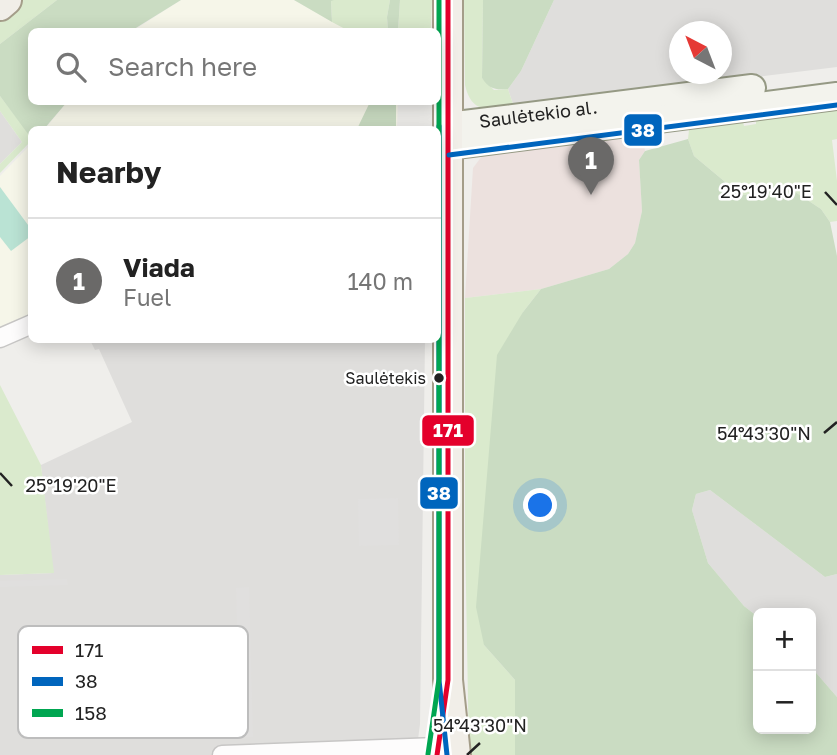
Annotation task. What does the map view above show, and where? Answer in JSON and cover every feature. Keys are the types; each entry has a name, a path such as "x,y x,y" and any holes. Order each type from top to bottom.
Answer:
{"main road":[{"path":"0,6 7,0"},
{"path":"444,752 448,680 443,303 448,136 448,0"},
{"name":"Saulėtekio al.","path":"448,136 837,78"},
{"name":"Saulėtekio al.","path":"448,136 837,96"}],"street":[{"path":"0,338 28,326"},
{"path":"222,755 444,752"}],"shaded area":[{"path":"181,0 294,0 344,28 137,28"},
{"path":"554,0 837,0 837,67 732,80 732,21 669,21 669,84 700,84 514,107 508,89 521,71"},
{"path":"65,105 398,105 397,126 47,126"},
{"path":"0,111 22,142 0,164"},
{"path":"641,128 645,151 639,160 642,211 635,243 628,254 609,269 541,289 465,298 473,168 485,152"},
{"path":"28,147 28,315 0,329 0,176"},
{"path":"92,343 425,343 420,724 416,755 0,755 0,575 53,573 41,465 132,422 99,349 95,350"},
{"path":"710,490 825,577 837,574 837,697 816,673 816,608 753,608 753,613 744,606 708,563 692,510 696,494"},
{"path":"398,498 399,545 359,546 358,499"},
{"path":"67,579 68,585 0,587 0,581"},
{"path":"249,587 253,737 248,737 248,626 237,626 236,588"}],"green space":[{"path":"22,0 57,0 0,44 0,20"},
{"path":"57,0 181,0 136,28 28,28 28,105 64,105 47,126 28,126 28,134 0,96 0,44"},
{"path":"294,0 334,0 331,1 332,22"},
{"path":"331,0 390,0 388,28 343,28 332,22"},
{"path":"390,0 400,0 398,28 388,28"},
{"path":"400,0 432,0 431,28 398,28"},
{"path":"464,0 483,0 482,78 494,90 508,89 514,107 483,108 477,106 468,95 465,85"},
{"path":"483,0 554,0 521,71 508,89 493,88 482,78"},
{"path":"0,96 28,133 28,144 0,173 0,164 22,142 0,111"},
{"path":"369,105 396,105 396,126 358,126"},
{"path":"837,105 837,139 832,140 837,181 837,221 830,222 821,209 792,190 744,195 733,192 694,156 688,139 689,130 743,122 744,126 756,124 756,120 779,117 779,111"},
{"path":"688,139 694,156 733,192 744,195 792,190 821,209 830,222 837,256 837,574 825,577 710,490 696,494 692,510 708,563 753,613 753,734 816,734 816,673 837,697 837,755 515,755 515,680 484,645 476,607 497,355 523,312 541,289 609,269 628,254 635,243 642,211 639,160 645,151"},
{"path":"0,187 28,225 28,238 11,251 0,237"},
{"path":"541,289 523,312 484,645 515,680 515,755 469,755 465,298"},
{"path":"0,385 41,465 54,573 0,575"}],"transit line":[{"name":"158","path":"439,0 439,28"},
{"name":"171","path":"437,755 448,680 448,0"},
{"name":"158","path":"439,105 439,126"},
{"name":"38","path":"449,155 837,105"},
{"name":"38","path":"439,343 439,680 447,755"},
{"name":"158","path":"428,754 439,679 439,343"}],"place":[{"name":"Viada","path":"591,195"},
{"name":"Saulėtekis","path":"439,378"}]}
